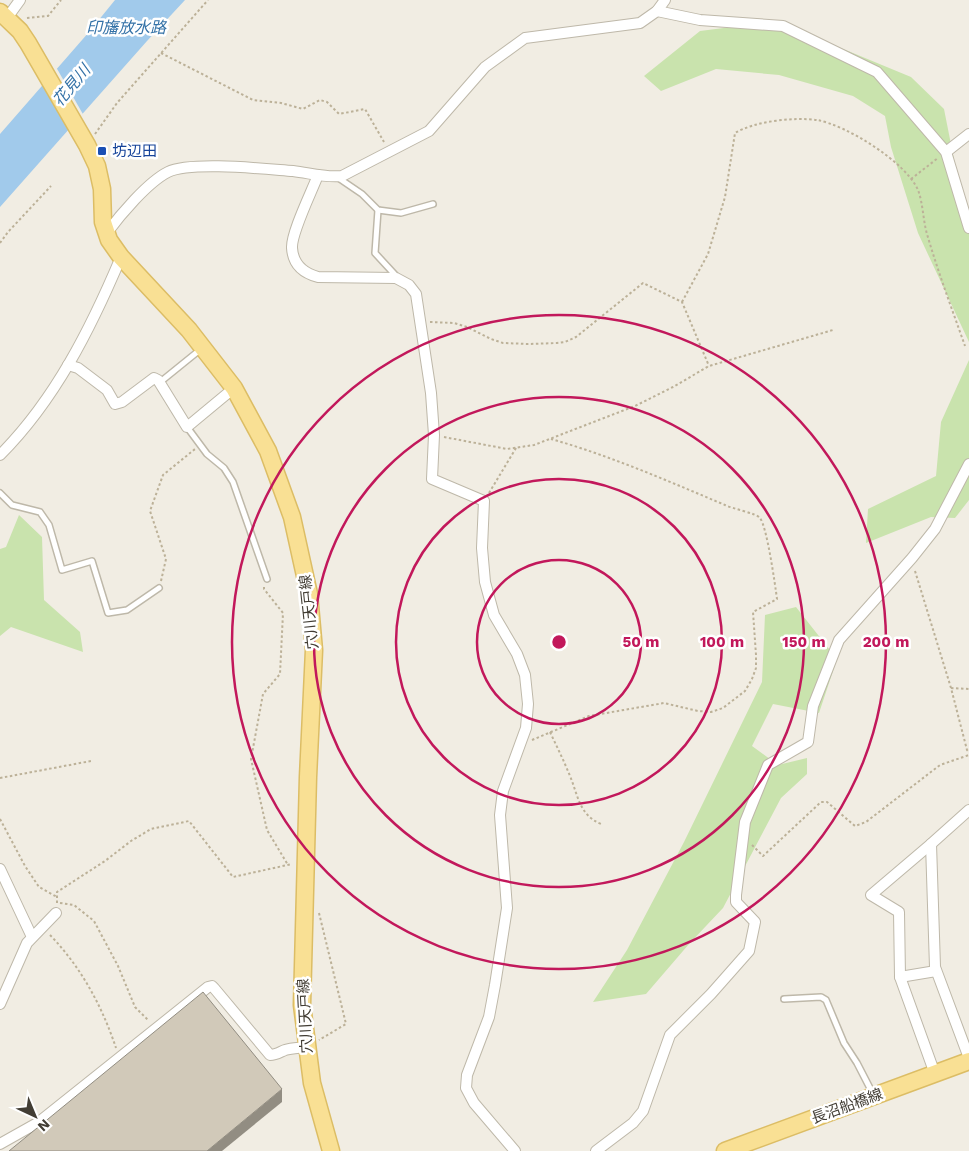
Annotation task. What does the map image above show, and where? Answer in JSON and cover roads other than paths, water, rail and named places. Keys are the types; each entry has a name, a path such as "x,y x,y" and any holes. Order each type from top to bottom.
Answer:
{"main road":[{"name":"穴川天戸線","path":"4,15 20,30 87,137 101,179 103,222 106,234 113,247 204,348 234,388 268,451 282,486 298,540 312,616 314,673 308,777 302,1005 312,1083 331,1151"},
{"name":"長沼船橋線","path":"725,1151 969,1060"}],"street":[{"path":"4,15 20,0"},
{"path":"106,234 117,218 150,186 168,173 183,168 267,169 330,178 342,176 429,131 485,67 525,38 640,23 658,11 665,0"},
{"path":"658,11 700,20 782,26 877,72 946,152 969,228"},
{"path":"946,152 969,134"},
{"path":"318,175 297,228 292,247 296,265 306,273 318,277 396,278 409,285 416,294 431,393 434,435 432,478 484,501 482,548 485,582 494,615 517,654 525,675 528,704 526,728 503,791 500,815 507,908 490,1016 467,1075 466,1088 474,1103 515,1151"},
{"path":"0,455 21,434 37,413 68,365 95,318 122,257"},
{"path":"68,365 78,368 107,390 115,404 122,402 154,378 160,383 187,427 234,388"},
{"path":"596,1151 634,1124 643,1111 670,1035 711,994 749,951 755,922 736,902 745,822 768,765 808,742 813,706 839,640 912,558 935,529 969,464"},
{"path":"934,1074 900,977 899,912 871,895 969,810"},
{"path":"931,844 936,970 969,1060"},
{"path":"0,869 32,937"},
{"path":"0,1004 27,943 56,908"},
{"path":"900,977 936,970"},
{"path":"0,1144 39,1122 198,994 212,986 270,1055 306,1047"}],"lane":[{"path":"336,177 362,194 378,210 401,214 433,204"},
{"path":"378,210 375,253 400,281"},
{"path":"160,383 204,348"},
{"path":"187,427 207,454 224,468 233,482 267,579"},
{"path":"0,493 12,505 40,512 49,525 62,570 92,561 108,614 127,610 159,588"},
{"path":"784,999 821,997 826,1000 844,1043 857,1062 874,1096"}],"water":[{"name":"印旛放水路","path":"115,0 185,0 0,207 0,134"}],"place":[{"name":"坊辺田","path":"102,151"}],"water label":[{"name":"花見川","path":"71,85"}]}
